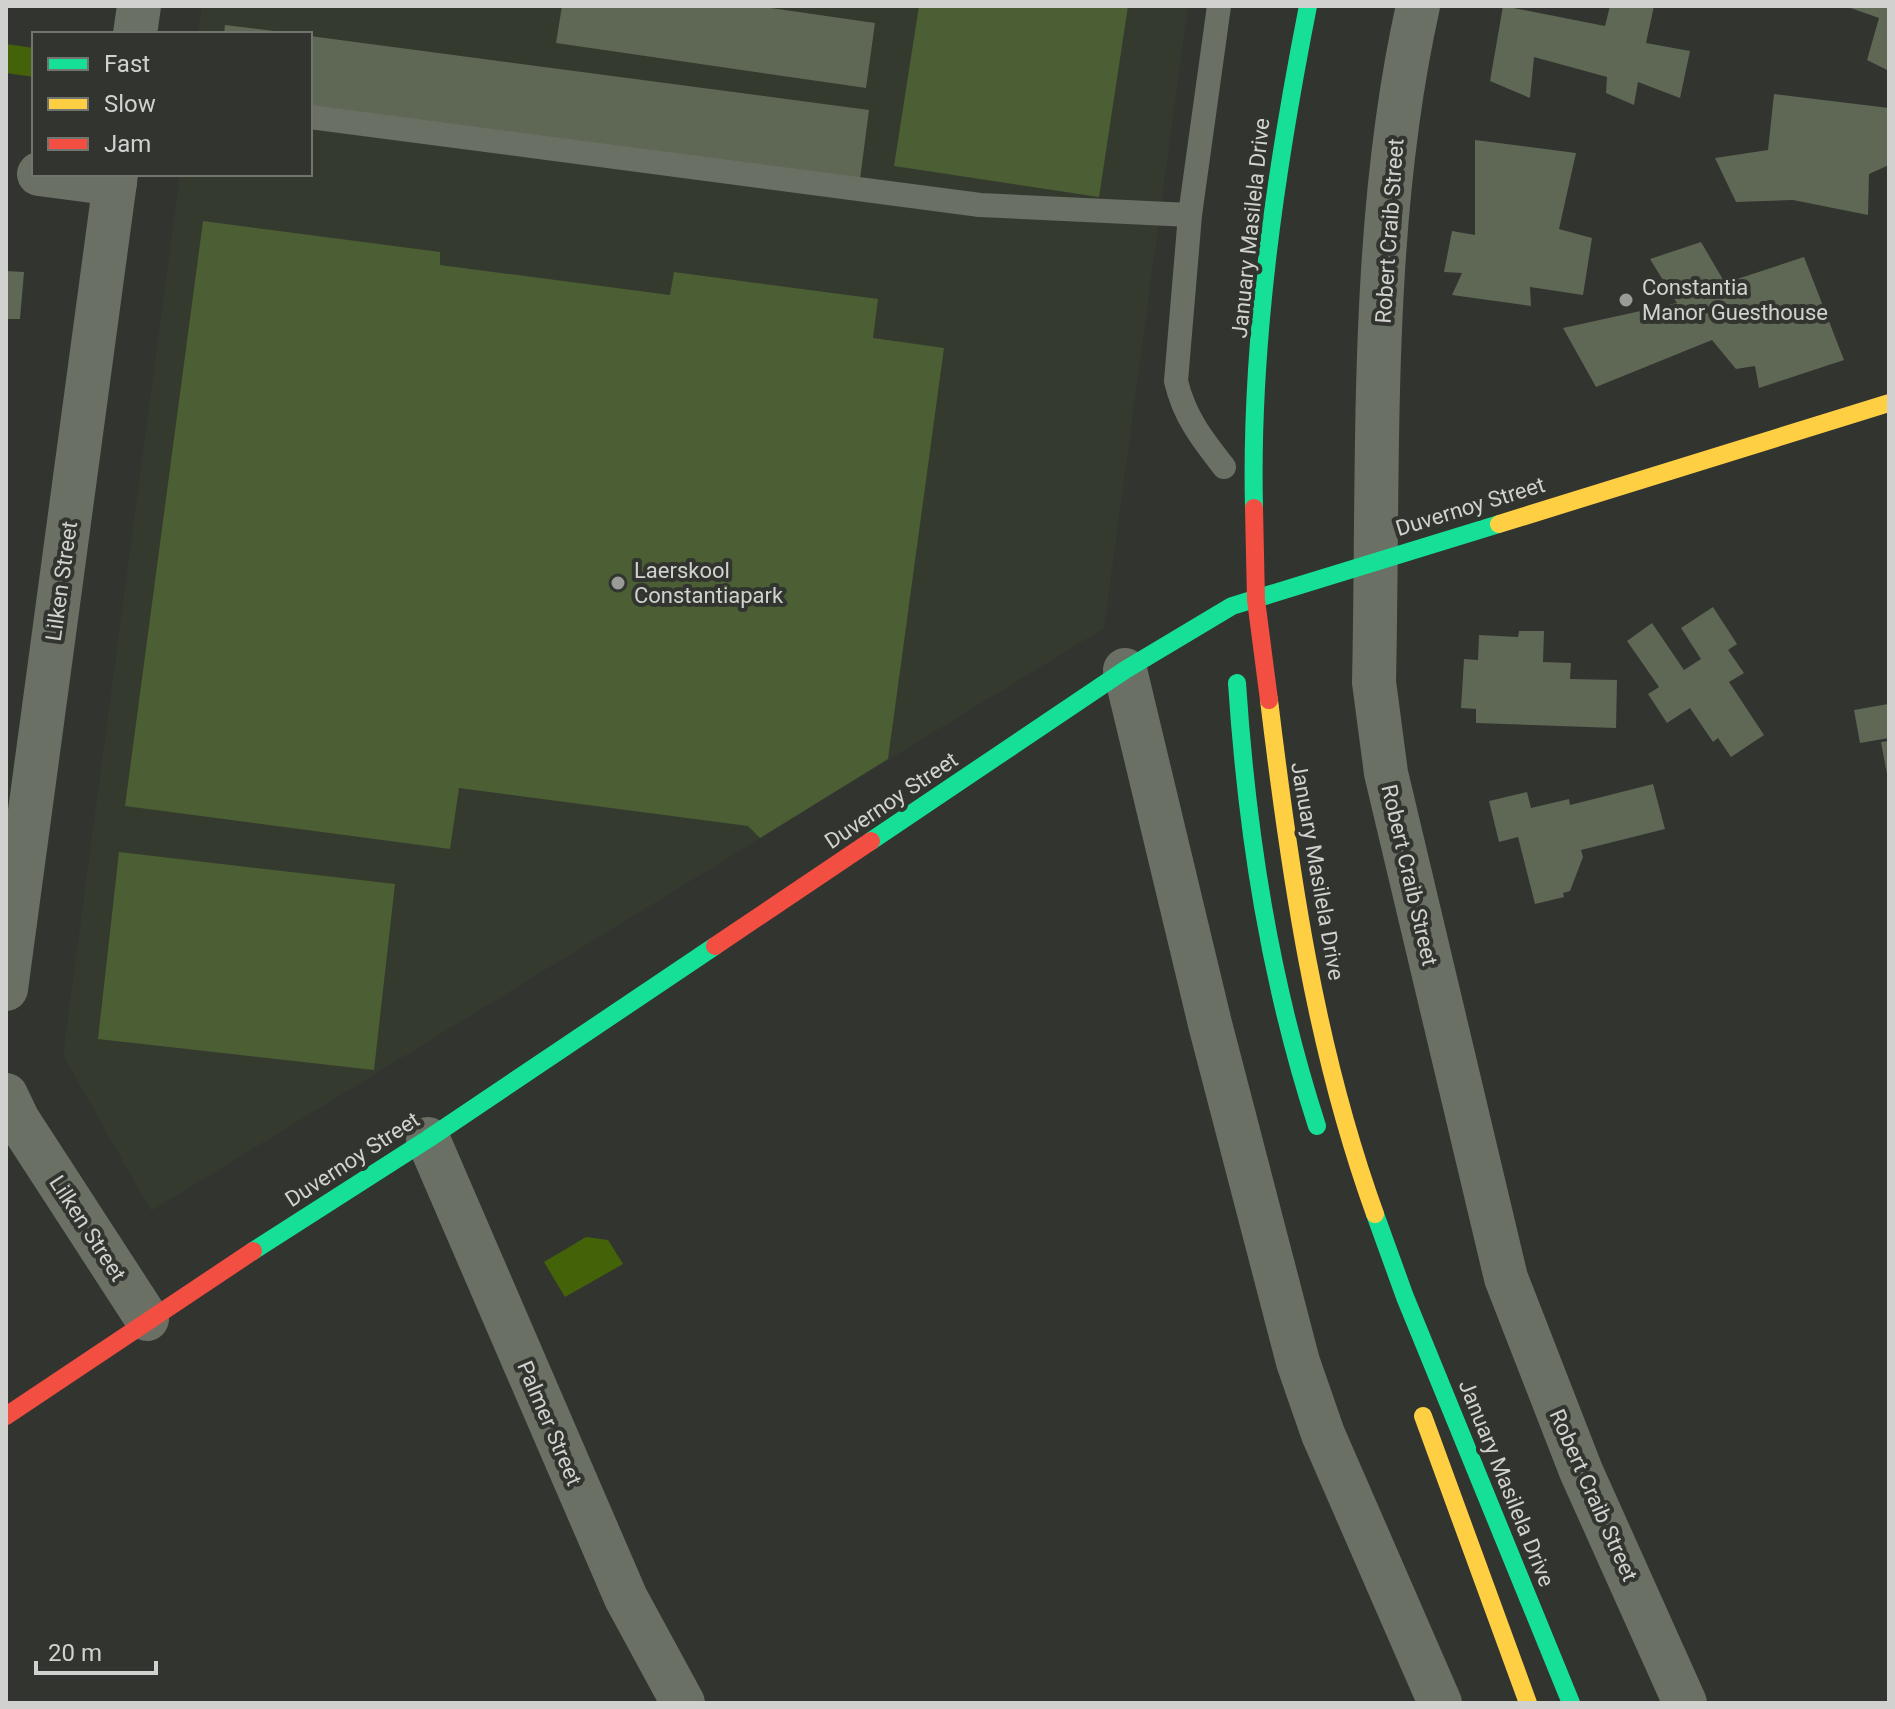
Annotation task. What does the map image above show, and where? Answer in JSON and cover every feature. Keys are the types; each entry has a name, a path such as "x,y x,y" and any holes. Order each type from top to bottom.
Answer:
{"main road":[{"name":"January Masilela Drive","path":"1308,6 1285,124 1268,261 1253,464 1256,600 1292,888 1336,1094 1405,1297 1571,1703"},
{"name":"Duvernoy Street","path":"6,1416 147,1319 428,1139 1232,599 1256,600 1889,403"},
{"path":"1224,474 1226,439"},
{"path":"1232,599 1234,634"},
{"path":"1235,662 1248,813 1260,895 1289,1036 1326,1151"},
{"path":"1415,1396 1528,1703"}],"street":[{"path":"135,32 139,6"},
{"name":"Robert Craib Street","path":"1418,6 1404,67 1393,147 1384,260 1374,682 1386,773 1506,1278 1581,1471 1685,1703"},
{"path":"6,170 32,173"},
{"path":"68,176 116,179"},
{"name":"Lilken Street","path":"6,989 16,839 116,179"},
{"path":"1125,670 1210,1024 1298,1362 1323,1434 1440,1703"},
{"name":"Lilken Street","path":"6,1095 18,1120 147,1319"},
{"name":"Palmer Street","path":"428,1139 626,1598 683,1703"}],"lane":[{"path":"1219,6 1190,215 1176,381 1181,404 1191,426 1224,474"},
{"path":"312,117 980,205 1190,215"}],"shaded area":[{"name":"Laerskool Constantiapark","path":"202,6 1188,6 1104,628 151,1211 63,1055 180,176 312,176 312,32 198,32"},
{"path":"919,6 1128,6 1099,197 894,166"},
{"path":"6,44 32,48 32,77 6,73"},
{"path":"203,221 440,252 440,265 670,295 674,272 878,299 873,338 944,348 888,759 760,838 748,826 459,788 450,849 125,806"},
{"path":"119,852 395,884 374,1070 98,1039"},
{"path":"586,1237 608,1240 623,1264 565,1297 544,1262"}],"building":[{"path":"562,6 756,6 875,23 866,88 556,43"},
{"path":"1503,6 1605,26 1610,6 1654,6 1646,43 1690,51 1680,98 1638,82 1634,105 1606,93 1607,77 1534,57 1530,98 1490,81"},
{"path":"1845,6 1889,6 1889,71 1867,60 1879,18"},
{"path":"225,25 282,32 224,32"},
{"path":"312,36 869,110 860,179 312,106"},
{"path":"1774,94 1889,108 1889,165 1869,174 1868,215 1793,200 1736,202 1715,158 1768,150"},
{"path":"1475,140 1576,153 1559,229 1592,238 1583,295 1530,287 1531,306 1452,295 1462,273 1444,272 1452,231 1475,235"},
{"path":"1701,242 1725,283 1804,257 1844,360 1759,388 1755,366 1736,369 1712,340 1596,387 1563,328 1677,303 1650,259"},
{"path":"6,271 24,272 20,319 6,319"},
{"path":"1713,607 1737,644 1728,650 1744,673 1729,682 1764,735 1731,757 1718,738 1713,742 1690,708 1667,723 1648,694 1659,687 1627,641 1652,623 1684,670 1701,659 1681,628"},
{"path":"1519,631 1544,631 1543,662 1571,663 1570,679 1617,680 1616,728 1476,723 1476,709 1461,708 1464,659 1478,660 1479,635 1518,637"},
{"path":"1888,704 1889,738 1860,743 1854,710"},
{"path":"1889,741 1889,774 1887,774 1881,742"},
{"path":"1653,784 1665,829 1581,850 1583,857 1570,891 1563,893 1564,897 1535,904 1518,837 1499,842 1489,801 1527,792 1531,808 1569,799 1570,805"}],"traffic: fast":[{"path":"1254,508 1256,382 1261,319 1276,192 1308,6"},
{"path":"871,841 1125,670 1232,606 1499,524"},
{"path":"1237,683 1247,796 1263,907 1286,1017 1317,1126"},
{"path":"253,1251 428,1139 715,946"},
{"path":"1375,1214 1405,1297 1571,1703"}],"traffic: slow":[{"path":"1499,524 1889,403"},
{"path":"1269,700 1307,960 1336,1088 1375,1214"},
{"path":"1423,1416 1528,1703"}],"traffic: jam":[{"path":"1254,508 1256,600 1269,700"},
{"path":"715,946 871,841"},
{"path":"6,1416 253,1251"}],"place":[{"name":"Constantia Manor Guesthouse","path":"1626,300"},
{"name":"Laerskool Constantiapark","path":"618,583"}]}
